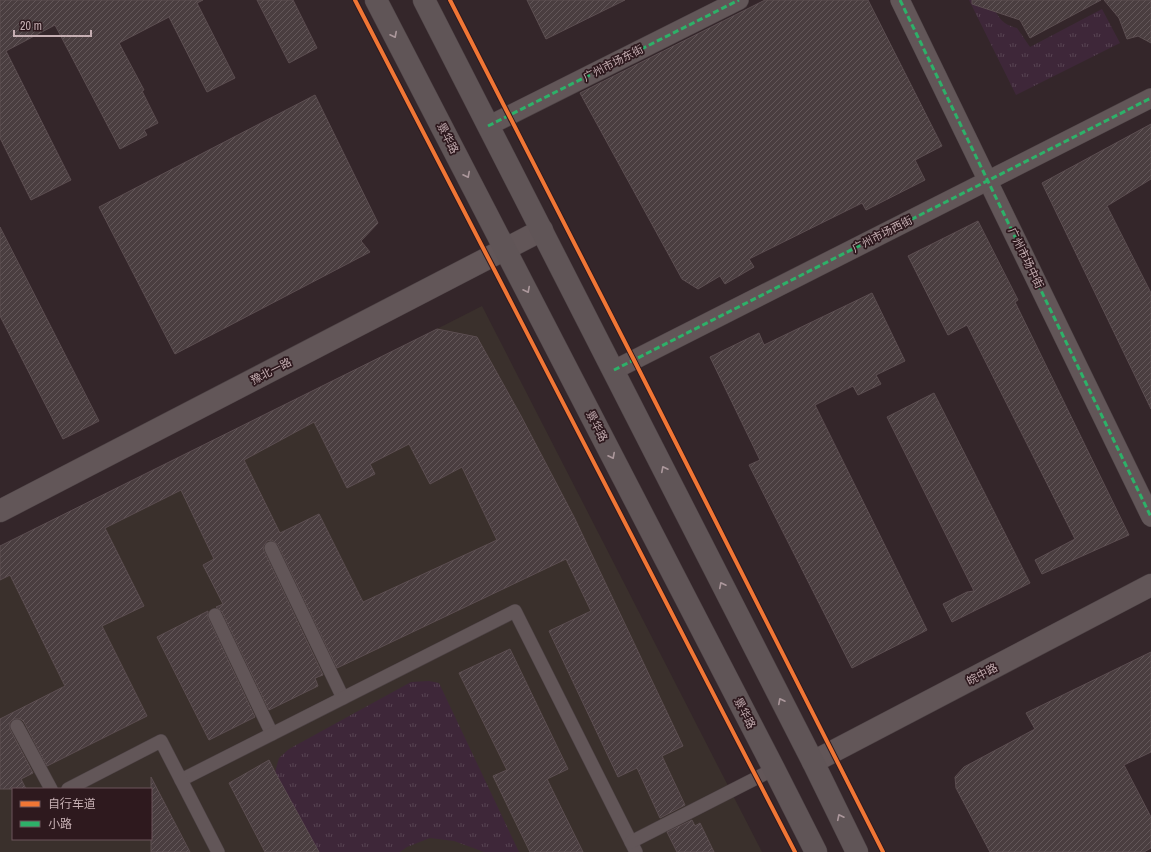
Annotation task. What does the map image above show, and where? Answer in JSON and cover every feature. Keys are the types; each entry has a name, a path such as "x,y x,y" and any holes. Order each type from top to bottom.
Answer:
{"main road":[{"name":"景华路","path":"376,0 816,852"},
{"path":"424,0 614,370 813,762 857,852"}],"street":[{"name":"广州市场东街","path":"488,126 738,0"},
{"name":"广州市场中街","path":"900,0 1151,516"},
{"name":"广州市场西街","path":"614,370 1151,98"},
{"name":"豫北一路","path":"0,511 542,230"},
{"name":"皖中路","path":"813,762 1151,585"}],"lane":[{"path":"270,548 343,698"},
{"path":"181,780 515,611 633,847 774,769"},
{"path":"215,615 272,734"},
{"path":"17,726 50,788"},
{"path":"70,788 161,741 218,852"}],"shaded area":[{"path":"482,306 762,852 0,852 0,551"}],"green space":[{"path":"969,0 994,0 992,6 999,18 1008,25 1017,28 1030,47 1102,9 1120,43 1016,95"},
{"path":"429,681 439,683 519,852 484,852 454,841 430,838 407,847 400,852 318,852 275,772 279,758 289,749 411,682"}],"building":[{"path":"0,0 203,0 197,3 235,78 207,92 169,17 119,43 144,90 142,91 158,123 144,130 147,135 120,149 55,25 6,51 71,180 31,200 0,138"},
{"path":"257,0 293,0 317,48 289,63"},
{"path":"527,0 625,0 546,39"},
{"path":"765,0 868,0 942,146 915,160 925,180 866,210 862,203 749,259 754,267 725,284 720,276 698,289 682,279 580,93"},
{"path":"972,0 1101,0 1030,38 1020,20 972,4"},
{"path":"1104,0 1151,0 1151,43 1138,36 1127,39 1119,18"},
{"path":"315,95 378,223 361,241 370,252 175,354 99,207"},
{"path":"1151,124 1151,179 1107,206 1151,293 1151,409 1042,183"},
{"path":"978,221 1018,300 1015,302 1129,535 1042,574 1035,560 1075,539 967,325 948,335 908,256"},
{"path":"0,227 99,421 63,439 0,316"},
{"path":"872,293 905,361 876,375 881,384 858,395 853,386 815,405 927,630 852,668 749,465 760,460 710,357 759,333 764,345"},
{"path":"437,329 477,337 521,416 574,517 683,746 662,756 685,805 660,818 637,768 618,777 549,631 591,611 566,559 337,668 278,545 272,540 267,541 263,547 264,551 323,675 315,678 318,686 269,710 222,612 216,607 223,604 203,565 214,559 181,490 105,528 144,606 102,626 147,716 47,766 24,722 21,719 14,719 10,722 10,729 33,773 21,779 26,788 0,789 0,719 65,686 10,575 0,580 0,546","holes":["314,422 347,488 375,474 370,464 409,444 430,484 462,467 497,540 363,602 319,514 280,533 244,460"]},
{"path":"934,393 1030,583 952,622 943,604 967,592 974,591 887,417"},
{"path":"208,611 208,618 255,717 209,740 157,637"},
{"path":"510,649 568,769 547,779 583,852 530,852 493,776 507,770 459,673"},
{"path":"1151,652 1151,752 1124,765 1151,817 1151,848 1144,852 990,852 956,788 955,777 964,767 1035,729 1026,713"},
{"path":"269,760 319,852 265,852 229,783"},
{"path":"151,777 190,852 151,852"},
{"path":"692,820 695,826 700,823 714,852 677,852 667,832"}],"marked path":[{"path":"488,126 739,0"},
{"path":"900,0 1151,517"},
{"path":"614,370 1151,98"}],"cycle path":[{"path":"355,0 795,852"},
{"path":"450,0 883,852"}]}
